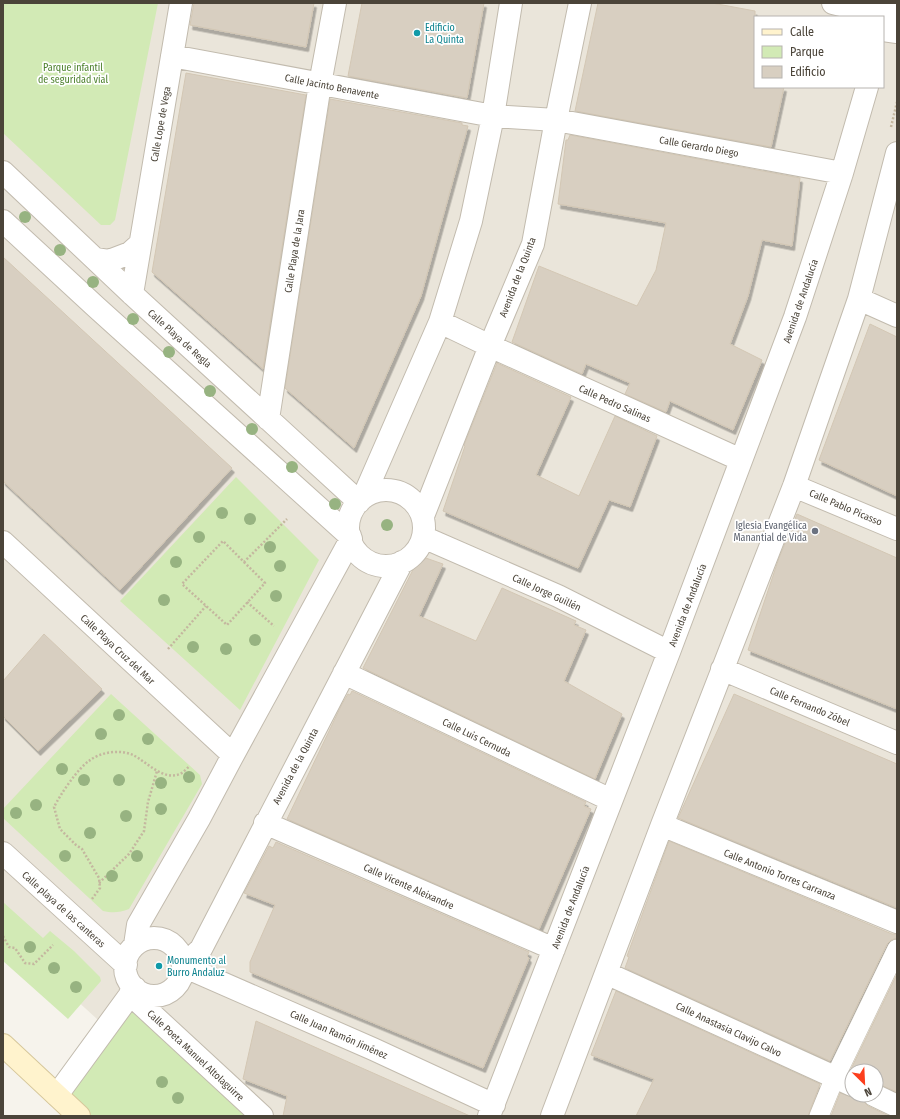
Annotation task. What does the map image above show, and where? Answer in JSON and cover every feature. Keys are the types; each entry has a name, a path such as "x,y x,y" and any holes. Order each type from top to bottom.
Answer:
{"main road":[{"path":"3,1045 79,1116"}],"street":[{"name":"Calle Lope de Vega","path":"132,294 181,3"},
{"name":"Calle Playa de la Jara","path":"268,419 320,84 335,3"},
{"path":"361,500 374,492 386,490 398,492 409,497 417,505 423,527 419,548 412,556 402,562 392,565 381,565 370,562 360,555 353,546 350,538 349,525 351,515 361,500 440,322 471,221 493,116 511,3"},
{"name":"Avenida de la Quinta","path":"423,527 490,346 533,244 580,3"},
{"path":"833,3 876,16"},
{"name":"Calle Jacinto Benavente","path":"172,56 493,116 556,120"},
{"name":"Avenida de Andalucía","path":"492,1110 669,652 795,317 842,173 867,88"},
{"name":"Calle Gerardo Diego","path":"556,120 842,173"},
{"path":"552,1116 662,825 794,486 859,299 897,153"},
{"name":"Calle Playa de Regla","path":"3,172 132,294 268,419 361,500"},
{"path":"3,220 96,307 350,538"},
{"path":"95,259 109,261 130,253 140,244"},
{"path":"859,299 897,316"},
{"name":"Calle Pedro Salinas","path":"440,322 741,460"},
{"name":"Calle Pablo Picasso","path":"794,486 897,529"},
{"name":"Calle Jorge Guillén","path":"423,527 669,652"},
{"path":"132,991 126,971 138,925 200,819 350,538"},
{"name":"Calle Playa Cruz del Mar","path":"3,542 233,755"},
{"name":"Avenida de la Quinta","path":"183,966 201,949 265,823 402,562"},
{"name":"Calle Fernando Zóbel","path":"722,669 897,743"},
{"name":"Calle Luis Cernuda","path":"344,672 611,800"},
{"name":"Calle Vicente Aleixandre","path":"265,823 554,948"},
{"name":"Calle Antonio Torres Carranza","path":"662,825 897,922"},
{"name":"Calle playa de las canteras","path":"3,853 130,955"},
{"path":"130,955 142,940 151,938 161,939 170,942 177,949 183,966 182,976 177,984 170,990 161,994 152,995 132,991"},
{"name":"Calle Juan Ramón Jiménez","path":"183,966 373,1049 492,1110"},
{"name":"Calle Anastasia Clavijo Calvo","path":"606,973 844,1081"},
{"path":"57,1095 132,991"},
{"name":"Calle Poeta Manuel Altolaguirre","path":"132,991 262,1116"},
{"path":"884,1100 897,1106"}],"lane":[{"path":"851,1063 897,949"},
{"path":"819,1116 844,1081"}],"path":[{"path":"891,128 897,102"},
{"path":"244,562 287,519"},
{"path":"223,542 265,583 247,602 227,625 182,584 223,542"},
{"path":"247,602 279,631"},
{"path":"168,650 206,606"},
{"path":"91,900 100,888 98,878 82,849 60,829 54,807 78,771 89,760 112,752 123,752 133,755 157,771 169,775 180,774 190,766"},
{"path":"99,883 129,854 144,830 148,802 157,771"},
{"path":"3,936 9,947 15,948 25,963 34,964 53,945"}],"shaded area":[{"path":"3,3 897,3 897,1116 203,1116 3,933"}],"green space":[{"name":"Parque infantil de seguridad vial","path":"3,3 158,3 115,220 110,225 101,225 3,133"},
{"path":"236,477 319,560 240,710 120,601"},
{"path":"111,694 200,775 202,784 129,909 113,912 103,911 3,818 3,809"},
{"path":"3,902 43,938 50,931 74,951 100,977 101,981 68,1019 3,961"},
{"path":"130,994 262,1116 79,1116 57,1095"}],"building":[{"path":"194,3 314,3 306,47 190,25"},
{"name":"Edificio La Quinta","path":"362,3 484,3 467,98 348,76"},
{"path":"598,3 712,3 755,11 754,88 784,88 771,147 575,111"},
{"path":"186,73 306,95 263,369 152,272"},
{"path":"330,99 462,123 462,125 468,126 421,296 354,448 285,388"},
{"path":"570,135 800,178 792,246 762,240 748,296 730,344 762,360 733,430 670,401 666,412 625,394 630,383 586,364 582,374 512,342 539,266 637,306 656,270 666,223 558,204 566,140 568,140"},
{"path":"3,257 232,468 120,590 3,481"},
{"path":"870,324 897,337 897,496 819,460"},
{"path":"497,363 571,397 536,475 579,496 615,416 657,436 630,507 609,500 578,568 443,511 465,446 464,445"},
{"path":"797,514 897,558 897,709 748,650 779,558"},
{"path":"420,556 443,564 419,616 476,641 502,588 576,621 574,625 586,630 564,681 622,714 595,779 363,668"},
{"path":"44,634 102,689 38,751 3,716 3,681"},
{"path":"352,691 586,802 584,806 591,809 539,929 287,819 342,704 348,694 350,695"},
{"path":"734,694 897,764 897,908 678,818"},
{"path":"669,841 892,934 897,934 897,938 891,940 887,944 830,1061 625,968 629,957 627,956"},
{"path":"276,842 529,952 527,956 529,958 483,1068 250,972 250,962 275,905 244,893 269,846 273,848"},
{"path":"897,974 897,1092 884,1086 884,1063 854,1063"},
{"path":"616,991 820,1084 808,1116 636,1116 654,1079 591,1055"},
{"path":"256,1021 470,1116 283,1116 287,1096 243,1079"},
{"path":"840,1093 844,1094 844,1103 865,1103 868,1106 889,1116 831,1116"}],"place":[{"name":"Edificio La Quinta","path":"417,33"},
{"name":"Iglesia Evangélica Manantial de Vida","path":"815,531"},
{"name":"Monumento al Burro Andaluz","path":"159,966"}]}
